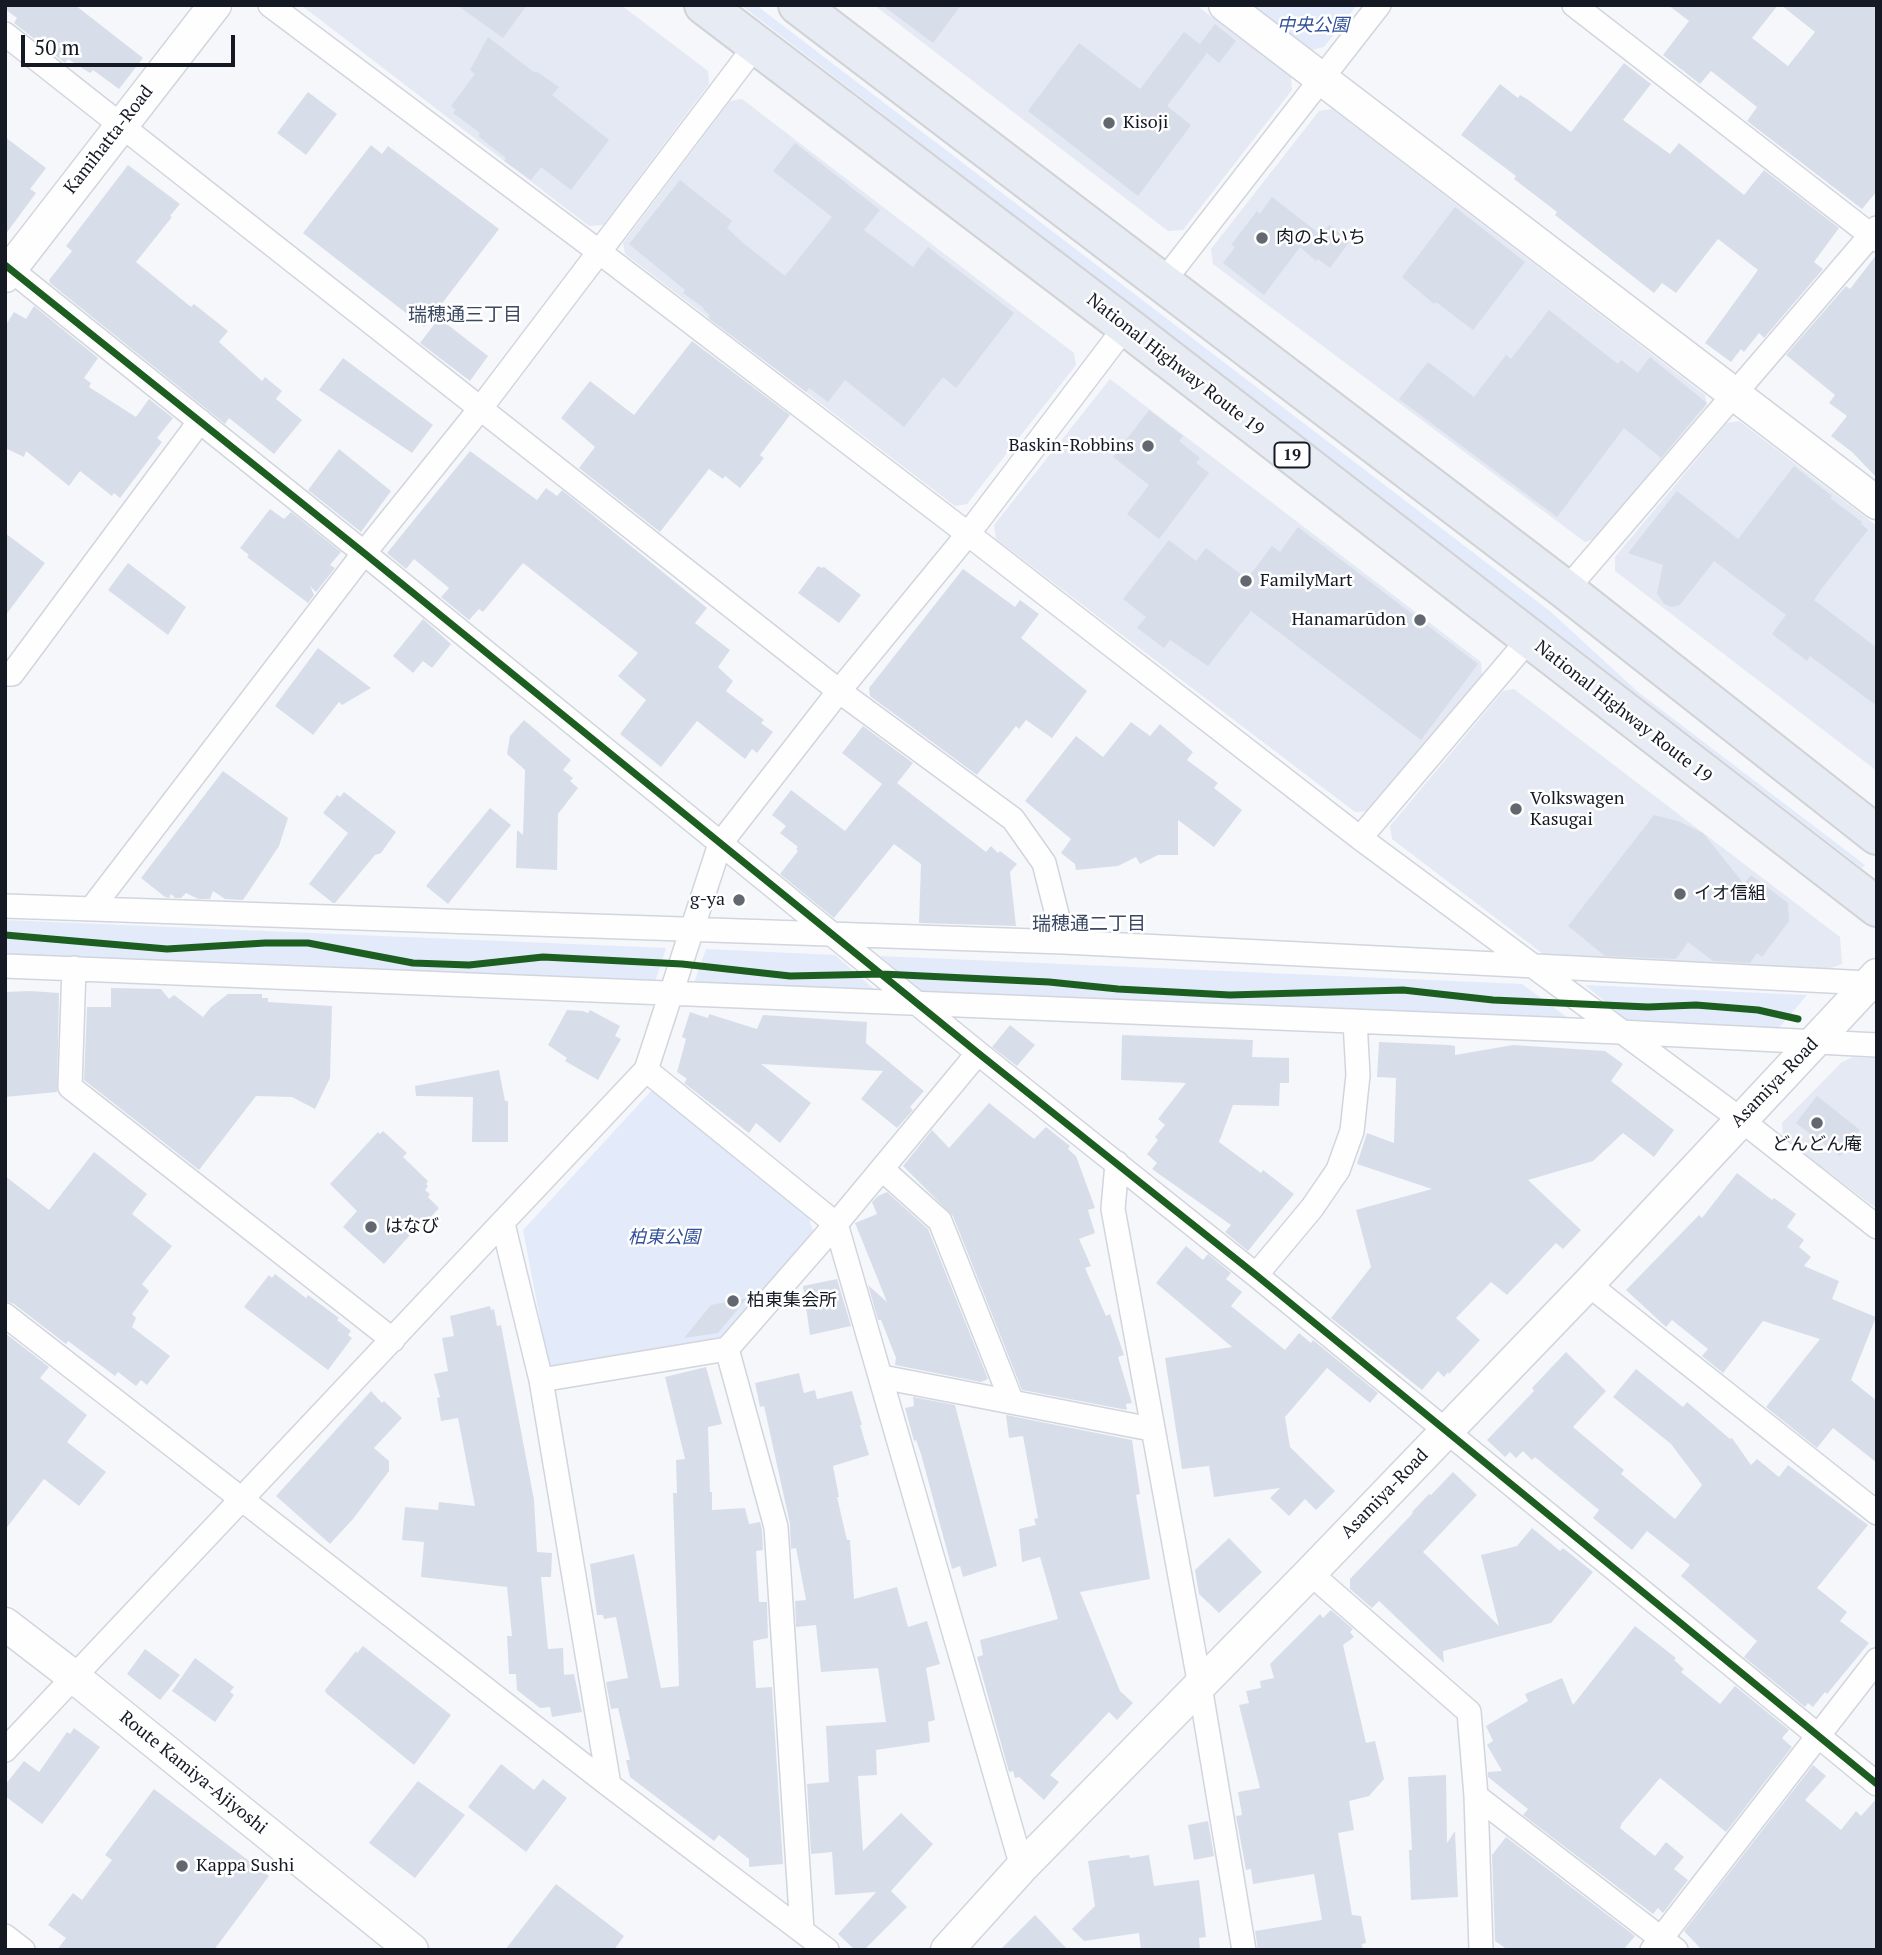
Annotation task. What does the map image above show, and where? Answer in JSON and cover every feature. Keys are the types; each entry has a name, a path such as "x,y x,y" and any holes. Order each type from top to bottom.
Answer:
{"highway":[{"name":"National Highway Route 19","path":"704,5 1126,326 1877,907"},
{"path":"798,5 1566,590 1877,835"}],"street":[{"name":"Kamihatta-Road","path":"7,270 215,5"},
{"path":"270,5 598,251 1360,838 1740,1119 1877,1227"},
{"path":"1225,5 1877,503"},
{"path":"1163,282 1379,5"},
{"path":"1566,590 1733,394 1875,234 1574,5"},
{"path":"5,34 839,691 1013,819 1044,863 1064,942"},
{"path":"92,908 365,553 480,409 756,45"},
{"path":"7,270 365,553 720,844 1256,1275 1444,1432 1877,1784"},
{"path":"5,1750 646,1070 720,844 839,691 968,534 1126,326"},
{"path":"5,674 12,674 200,421"},
{"path":"1360,838 1529,639"},
{"path":"5,906 1064,942 1535,966 1873,979"},
{"path":"5,966 917,1002 1877,1045"},
{"path":"74,968 70,1087 393,1340"},
{"name":"Asamiya-Road","path":"947,1950 1022,1867 1310,1573 1587,1284 1873,979"},
{"path":"1256,1275 1312,1208 1338,1170 1352,1130 1358,1075 1355,1021"},
{"path":"541,1380 727,1349 836,1224 978,1053"},
{"path":"646,1070 836,1224 1022,1867"},
{"path":"1117,1163 1113,1209 1200,1686 1244,1950"},
{"path":"882,1169 940,1221 1012,1402"},
{"path":"503,1224 541,1380 609,1785"},
{"path":"1587,1284 1877,1513"},
{"path":"5,1315 609,1785 828,1950"},
{"path":"727,1349 776,1527 802,1930"},
{"path":"882,1377 1152,1429"},
{"path":"1310,1573 1469,1712 1476,1796 1481,1950"},
{"name":"Route Kamiya-Ajiyoshi","path":"5,1624 412,1950"},
{"path":"1476,1796 1663,1946 1877,1660"},
{"path":"5,1936 23,1950"}],"shaded area":[{"path":"301,5 621,5 708,71 709,84 603,225 589,226"},
{"path":"874,5 1196,5 1291,77 1292,90 1183,230 1168,231"},
{"path":"742,99 1074,353 1076,365 967,504 955,506 625,254 623,243 730,101"},
{"path":"1332,109 1705,395 1707,405 1594,539 1585,542 1213,264 1211,249 1319,111"},
{"path":"1110,379 1481,662 1482,675 1370,811 1355,812 996,539 994,525"},
{"path":"1739,421 1877,526 1877,771 1615,571 1615,557 1727,423"},
{"path":"1514,689 1840,937 1842,964 1828,969 1556,959 1543,954 1392,839 1390,826 1503,691"},
{"path":"1853,1057 1877,1058 1877,1209 1783,1138 1782,1123 1842,1062"}],"green space":[{"path":"741,5 756,5 1551,612 1638,692 1865,865 1862,868"},
{"name":"中央公園","path":"1253,5 1357,5 1324,47 1312,50"},
{"path":"5,920 666,948 655,982 5,956"},
{"path":"706,949 835,955 876,991 694,983"},
{"path":"880,956 1522,984 1568,1018 924,995"},
{"path":"1585,985 1807,995 1779,1028 1632,1024"},
{"name":"柏東公園","path":"653,1089 807,1212 813,1231 721,1338 549,1366 523,1230"}],"building":[{"path":"5,5 75,5 143,58 119,89 93,70 90,73 68,59 65,63 14,23 17,18 5,9"},
{"path":"457,5 527,5 503,38"},
{"path":"882,5 961,5 933,43"},
{"path":"1668,5 1778,5 1752,38 1788,66 1815,32 1781,5 1877,5 1877,191 1862,209 1747,121 1757,107 1711,71 1700,84 1663,55 1689,21"},
{"path":"1215,24 1236,41 1219,63 1207,53 1167,106 1191,125 1138,196 1028,111 1079,43 1140,89 1184,32 1200,44"},
{"path":"488,37 535,73 536,71 559,87 552,95 609,140 571,190 541,167 531,180 504,161 506,158 478,136 480,133 453,113 456,110 451,106 475,74 470,70"},
{"path":"1624,63 1651,84 1623,120 1670,154 1679,143 1744,195 1764,170 1839,228 1814,262 1823,269 1764,338 1759,333 1744,352 1741,349 1731,362 1705,343 1758,270 1718,239 1676,293 1662,283 1654,293 1555,215 1557,212 1514,179 1516,176 1461,135 1500,84 1518,98 1520,95 1527,99 1571,132"},
{"path":"308,92 337,114 306,155 277,133"},
{"path":"5,137 46,168 30,189 36,193 5,235"},
{"path":"795,143 880,210 864,230 913,267 928,247 1014,313 956,388 943,377 904,427 845,380 828,402 809,388 806,392 708,318 710,315 704,308 683,293 685,290 629,244 680,180 732,221 727,228 785,276 832,217 773,171"},
{"path":"371,145 382,154 388,146 499,229 424,327 303,233"},
{"path":"128,165 180,204 136,262 191,307 194,304 228,331 219,342 262,381 265,377 282,391 276,399 302,420 274,454 229,418 225,424 50,283 49,280 72,251 66,246"},
{"path":"1272,197 1321,235 1329,225 1350,241 1330,268 1318,259 1316,261 1300,247 1264,295 1223,263 1235,247 1231,245 1257,211 1260,214"},
{"path":"1455,207 1525,262 1473,330 1436,302 1434,304 1402,277"},
{"path":"1877,254 1877,478 1852,452 1831,436 1847,416 1829,403 1835,395 1786,355 1846,286 1850,289"},
{"path":"34,306 98,358 84,378 91,383 89,387 136,417 149,399 173,418 157,438 162,442 120,498 114,493 112,496 80,471 69,486 26,451 24,457 5,448 5,326 14,312 26,319"},
{"path":"1549,310 1618,364 1621,360 1638,373 1650,357 1707,403 1661,458 1624,428 1557,517 1399,399 1428,362 1474,397 1506,355 1511,359"},
{"path":"439,318 488,356 470,381 420,343"},
{"path":"692,341 790,415 760,455 764,458 740,488 725,476 723,479 709,469 660,532 579,468 595,447 561,418 590,381 634,415"},
{"path":"343,358 433,425 412,453 319,390"},
{"path":"1149,410 1183,436 1179,441 1200,458 1196,463 1209,473 1159,539 1127,514 1149,485 1113,457"},
{"path":"339,449 391,491 361,532 308,490"},
{"path":"470,451 537,500 546,488 557,496 562,490 707,608 695,623 730,650 718,667 733,681 726,691 764,720 761,723 773,732 757,753 752,749 745,759 697,721 661,767 620,734 646,700 618,676 638,653 523,563 483,612 479,609 469,620 441,597 449,588 414,559 406,569 387,553"},
{"path":"1794,466 1832,496 1830,498 1862,522 1868,530 1814,600 1877,648 1877,706 1810,656 1807,661 1772,634 1786,615 1714,561 1680,605 1672,607 1664,604 1657,593 1663,565 1628,553 1677,491 1738,539"},
{"path":"270,509 284,519 291,512 341,552 330,565 335,568 316,592 310,586 314,595 308,603 247,557 249,555 240,548"},
{"path":"1298,527 1478,664 1421,740 1251,611 1208,666 1170,640 1164,648 1137,628 1146,617 1123,599 1169,540 1196,561 1206,548 1247,579 1272,546 1280,552"},
{"path":"5,533 45,563 5,616"},
{"path":"128,563 186,607 168,635 108,590"},
{"path":"818,566 824,567 861,595 839,623 798,593"},
{"path":"963,569 1015,607 1020,600 1039,614 1021,638 1087,691 1052,738 1026,720 1019,729 1016,726 977,775 870,696 869,688"},
{"path":"423,619 451,644 432,668 423,661 413,673 393,656"},
{"path":"318,648 371,688 342,705 339,702 313,735 275,706"},
{"path":"524,720 571,760 563,770 573,778 570,781 578,788 558,814 557,870 516,868 517,830 523,835 525,770 507,754 510,736"},
{"path":"1131,722 1150,736 1160,724 1193,752 1187,760 1218,783 1214,788 1242,810 1214,847 1178,820 1178,855 1158,855 1140,864 1136,857 1118,866 1076,870 1075,864 1061,853 1071,839 1025,801 1076,736 1103,757"},
{"path":"863,726 913,763 897,783 986,852 991,846 1017,864 1010,872 1016,926 919,923 921,864 894,844 834,918 780,874 798,851 798,847 780,833 786,826 772,815 791,790 845,831 882,784 842,753"},
{"path":"223,771 288,818 279,846 243,900 225,899 213,891 210,899 198,899 186,893 181,898 175,898 171,894 169,898 165,897 141,878"},
{"path":"344,792 396,832 381,853 375,855 333,903 309,884 348,833 323,813 337,795 340,797"},
{"path":"490,808 511,825 448,904 426,886"},
{"path":"1654,815 1678,821 1703,833 1744,884 1751,875 1788,903 1789,921 1762,957 1757,953 1750,963 1713,961 1688,942 1676,959 1605,956 1568,926"},
{"path":"111,988 161,989 169,999 174,995 203,1017 228,994 262,994 262,998 268,998 268,1002 332,1006 330,1078 315,1109 292,1097 256,1096 199,1170 84,1080 87,1007 111,1007"},
{"path":"5,992 59,993 57,1092 5,1097"},
{"path":"567,1010 588,1013 590,1010 620,1026 615,1036 621,1039 598,1080 565,1061 567,1058 548,1045"},
{"path":"690,1012 708,1018 709,1014 757,1029 763,1015 867,1022 866,1043 924,1091 910,1107 913,1110 897,1128 861,1099 883,1071 761,1064 811,1103 780,1143 756,1123 749,1133 684,1083 687,1079 677,1072 686,1039 682,1037"},
{"path":"1010,1025 1035,1045 1017,1066 992,1047"},
{"path":"1122,1035 1253,1040 1252,1057 1289,1058 1289,1083 1280,1083 1279,1106 1233,1105 1219,1142 1294,1194 1248,1251 1225,1232 1231,1225 1152,1169 1157,1163 1147,1154 1158,1140 1155,1137 1165,1125 1158,1119 1186,1083 1121,1080"},
{"path":"1379,1042 1455,1046 1455,1055 1513,1045 1605,1051 1623,1064 1611,1081 1674,1130 1654,1157 1623,1133 1593,1161 1528,1180 1581,1230 1563,1249 1556,1243 1507,1295 1491,1282 1456,1318 1480,1340 1449,1374 1448,1372 1444,1377 1438,1371 1422,1390 1331,1318 1371,1267 1356,1210 1432,1189 1357,1164 1367,1133 1394,1143 1396,1078 1377,1077"},
{"path":"499,1070 505,1101 508,1101 508,1142 472,1142 473,1097 416,1096 415,1086"},
{"path":"1817,1096 1860,1130 1840,1156 1796,1123"},
{"path":"989,1103 1034,1139 1046,1127 1070,1146 1068,1149 1076,1156 1095,1208 1088,1210 1095,1233 1079,1239 1091,1266 1085,1268 1106,1316 1110,1314 1124,1355 1118,1357 1132,1403 1126,1404 1127,1410 1022,1390 953,1216 903,1166 932,1130 949,1148"},
{"path":"383,1131 407,1153 403,1157 428,1181 425,1190 439,1208 421,1228 419,1225 384,1264 343,1227 357,1211 330,1184 378,1132 380,1134"},
{"path":"94,1152 147,1194 132,1214 172,1246 142,1284 149,1291 132,1314 136,1318 132,1327 170,1356 147,1385 141,1380 136,1386 118,1372 115,1376 68,1341 66,1344 14,1304 5,1301 5,1176 49,1210"},
{"path":"1737,1173 1772,1200 1774,1198 1796,1214 1787,1227 1804,1240 1799,1247 1811,1257 1804,1266 1839,1281 1832,1299 1876,1317 1851,1380 1877,1401 1877,1463 1833,1428 1817,1448 1766,1407 1820,1339 1763,1321 1723,1373 1702,1356 1708,1349 1672,1320 1666,1327 1626,1290 1699,1215 1702,1218"},
{"path":"887,1192 928,1229 988,1379 981,1382 895,1365 896,1358 881,1320 878,1320 868,1285 887,1302 855,1223 877,1214 872,1202"},
{"path":"1186,1246 1203,1260 1208,1254 1231,1273 1226,1279 1242,1292 1231,1306 1285,1350 1299,1333 1311,1343 1313,1340 1378,1393 1370,1403 1327,1368 1285,1417 1290,1447 1335,1491 1316,1510 1305,1499 1289,1516 1270,1498 1280,1488 1214,1497 1209,1466 1182,1469 1165,1358 1232,1347 1156,1283"},
{"path":"275,1274 306,1298 308,1295 339,1318 337,1320 351,1331 348,1335 352,1338 328,1370 244,1307 269,1275 272,1278"},
{"path":"837,1279 851,1326 810,1335 803,1286"},
{"path":"747,1298 718,1333 684,1338 711,1305"},
{"path":"490,1306 491,1310 494,1309 497,1326 501,1325 534,1500 537,1552 552,1553 551,1577 541,1577 548,1649 563,1648 564,1675 574,1674 582,1712 552,1717 550,1707 540,1708 517,1690 516,1674 509,1674 507,1636 512,1636 507,1587 421,1577 424,1542 402,1540 405,1507 438,1510 439,1502 475,1506 458,1418 441,1421 437,1398 440,1397 434,1374 448,1371 442,1338 454,1336 450,1316"},
{"path":"5,1333 49,1367 40,1378 87,1415 67,1442 106,1472 79,1506 44,1479 5,1530"},
{"path":"1566,1352 1606,1391 1573,1427 1624,1470 1621,1474 1675,1519 1702,1485 1671,1444 1613,1397 1636,1369 1683,1407 1687,1402 1732,1438 1751,1465 1757,1459 1779,1477 1788,1465 1868,1525 1817,1588 1847,1612 1840,1621 1869,1643 1813,1707 1808,1703 1805,1707 1744,1657 1757,1641 1681,1576 1690,1565 1647,1531 1632,1550 1593,1518 1599,1510 1535,1457 1532,1460 1523,1451 1516,1458 1510,1452 1505,1457 1487,1440 1534,1391 1532,1388"},
{"path":"706,1367 722,1424 708,1427 712,1510 745,1508 749,1524 760,1522 762,1529 763,1550 756,1551 759,1602 767,1602 768,1638 753,1641 756,1688 772,1687 783,1864 749,1867 749,1859 719,1835 714,1841 630,1777 626,1760 630,1760 618,1708 611,1709 606,1682 628,1678 616,1617 604,1619 603,1615 597,1615 590,1564 634,1554 661,1688 679,1686 673,1493 677,1493 676,1460 685,1459 665,1377"},
{"path":"799,1373 804,1393 815,1390 817,1399 852,1391 862,1425 869,1455 833,1466 837,1497 847,1540 850,1540 854,1599 897,1587 908,1627 927,1621 940,1664 926,1668 935,1720 928,1722 930,1742 876,1750 877,1775 858,1776 863,1851 901,1813 933,1844 891,1891 907,1907 864,1950 855,1950 838,1934 876,1892 835,1895 832,1852 811,1854 807,1784 829,1782 826,1726 886,1722 878,1668 821,1672 816,1625 796,1627 795,1601 806,1600 796,1548 791,1549 790,1524 764,1406 760,1407 755,1383"},
{"path":"371,1391 402,1418 374,1448 389,1461 389,1471 353,1519 330,1544 276,1496"},
{"path":"913,1397 955,1405 997,1566 963,1577 960,1566 952,1569 921,1454 916,1440 914,1441 905,1408 914,1406"},
{"path":"1006,1415 1132,1440 1140,1494 1136,1495 1150,1579 1080,1592 1120,1691 1133,1703 1117,1720 1109,1712 1050,1775 1059,1782 1044,1800 1019,1777 1015,1778 1013,1771 1009,1772 977,1657 983,1655 980,1640 1058,1619 1040,1557 1022,1562 1019,1529 1036,1525 1034,1519 1038,1518 1023,1436 1009,1438"},
{"path":"1453,1472 1477,1495 1423,1552 1499,1626 1481,1555 1517,1546 1532,1528 1560,1551 1563,1548 1593,1572 1551,1623 1443,1651 1444,1663 1379,1601 1372,1608 1350,1589 1350,1579"},
{"path":"1229,1538 1262,1572 1219,1613 1199,1594 1195,1570"},
{"path":"1331,1610 1353,1629 1350,1632 1354,1637 1343,1645 1366,1743 1375,1741 1384,1779 1369,1796 1349,1801 1354,1830 1338,1833 1352,1915 1361,1916 1366,1943 1362,1944 1363,1950 1258,1950 1255,1931 1322,1920 1314,1874 1253,1884 1251,1869 1246,1870 1236,1816 1242,1815 1238,1792 1260,1788 1239,1705 1249,1703 1246,1691 1261,1688 1260,1681 1274,1678 1270,1664 1320,1614 1323,1618"},
{"path":"1635,1626 1676,1658 1674,1660 1684,1669 1681,1672 1720,1704 1735,1686 1789,1730 1782,1738 1792,1747 1726,1832 1660,1778 1622,1823 1620,1828 1655,1856 1666,1842 1684,1857 1674,1869 1688,1880 1663,1913 1658,1908 1653,1914 1523,1815 1528,1809 1488,1777 1488,1772 1502,1771 1487,1745 1493,1741 1486,1726 1528,1701 1525,1694 1562,1678 1573,1705"},
{"path":"363,1646 451,1715 414,1765 326,1693 325,1690"},
{"path":"145,1649 180,1675 160,1700 127,1674"},
{"path":"195,1658 234,1687 230,1692 234,1695 215,1722 172,1691"},
{"path":"74,1728 100,1747 42,1824 5,1796 5,1785 24,1761 39,1772 67,1732 70,1734"},
{"path":"501,1764 534,1790 543,1779 567,1798 526,1852 468,1807"},
{"path":"1813,1765 1826,1776 1805,1800 1841,1830 1856,1811 1861,1816 1877,1798 1877,1950 1702,1950 1684,1931"},
{"path":"1446,1775 1447,1843 1455,1831 1458,1897 1411,1900 1409,1850 1412,1850 1408,1777"},
{"path":"418,1781 465,1815 415,1878 369,1843"},
{"name":"Kappa Sushi","path":"154,1789 269,1876 214,1950 57,1950 66,1938 48,1925 73,1893 82,1900 112,1860 105,1855"},
{"path":"1208,1821 1214,1856 1194,1860 1188,1825"},
{"path":"1506,1837 1635,1936 1623,1950 1508,1950 1495,1941 1492,1855"},
{"path":"1129,1855 1130,1858 1149,1855 1154,1886 1199,1880 1206,1937 1199,1938 1200,1950 1141,1950 1139,1933 1084,1941 1072,1929 1095,1906 1088,1861"},
{"path":"556,1884 624,1936 614,1950 505,1950"},
{"path":"1035,1915 1068,1950 1000,1950"}],"cycle path":[{"path":"5,265 1256,1275 1877,1784"},
{"path":"5,935 167,949 308,943 413,963 469,965 543,957 682,964 790,976 882,974 1230,995 1403,990 1493,1000 1648,1007 1696,1005 1758,1010 1798,1019"}],"place":[{"name":"Kisoji","path":"1109,123"},
{"name":"肉のよいち","path":"1262,238"},
{"name":"Baskin-Robbins","path":"1148,446"},
{"name":"FamilyMart","path":"1246,581"},
{"name":"Hanamarūdon","path":"1420,620"},
{"name":"Volkswagen Kasugai","path":"1516,809"},
{"name":"イオ信組","path":"1680,894"},
{"name":"g-ya","path":"739,900"},
{"name":"どんどん庵","path":"1817,1123"},
{"name":"はなび","path":"371,1227"},
{"name":"柏東集会所","path":"733,1301"},
{"name":"Kappa Sushi","path":"182,1866"}],"district":[{"name":"瑞穂通三丁目","path":"465,316"},
{"name":"瑞穂通二丁目","path":"1089,925"}]}
